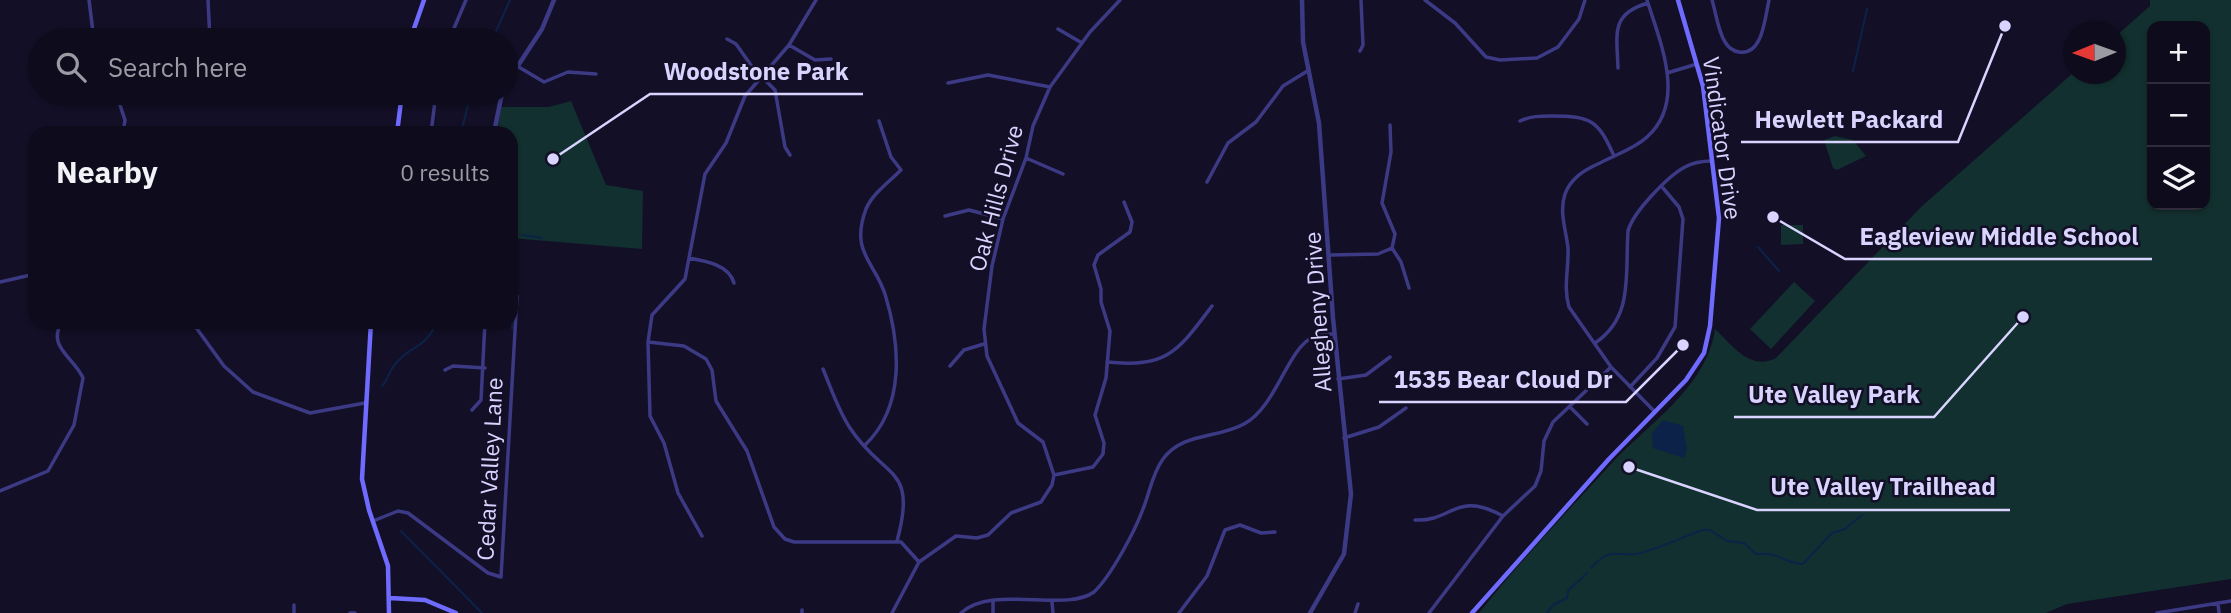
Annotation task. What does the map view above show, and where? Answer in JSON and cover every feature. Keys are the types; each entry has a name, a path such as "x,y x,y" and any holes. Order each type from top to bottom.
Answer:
{"main road":[{"path":"414,28 424,0"},
{"name":"Vindicator Drive","path":"1472,613 1692,373 1709,337 1719,237 1712,161 1697,64 1678,0"},
{"path":"398,126 400,105"},
{"path":"370,329 362,479 373,522 386,557 390,613"},
{"path":"390,598 425,600 456,613"}],"street":[{"path":"89,0 92,28"},
{"path":"208,0 209,28"},
{"path":"454,28 466,0"},
{"path":"518,65 542,29 554,0"},
{"path":"702,536 678,493 664,443 650,416 648,342 652,315 656,307 682,284 690,258 705,174 726,143 745,96 789,45 816,0"},
{"name":"Oak Hills Drive","path":"1054,475 1043,442 1018,423 989,361 984,344 992,266 1003,219 1026,158 1033,126 1050,87 1082,43 1120,0"},
{"name":"Allegheny Drive","path":"1303,0 1303,42 1320,123 1331,255 1334,334 1351,494 1347,545 1310,613"},
{"path":"1360,51 1363,45 1361,0"},
{"path":"1425,0 1455,23 1482,54 1496,60 1530,60 1544,55 1564,41 1582,12 1585,0"},
{"path":"1712,0 1725,43 1742,52 1749,51 1758,43 1769,0"},
{"path":"1618,68 1617,29 1620,19 1629,10 1647,1 1667,73 1665,109 1655,128 1643,141 1576,177 1567,190 1563,204 1568,248 1566,295 1572,313 1611,367 1655,412"},
{"path":"1058,29 1082,43"},
{"path":"727,39 736,44 760,76 775,90 785,147 790,155"},
{"path":"789,45 815,60 831,59"},
{"path":"1667,73 1697,64"},
{"path":"518,67 544,82 568,72 596,74"},
{"path":"1207,182 1228,143 1256,122 1283,86 1309,70"},
{"path":"948,83 988,75 1050,87"},
{"path":"120,105 124,126"},
{"path":"432,126 434,105"},
{"path":"495,126 500,105"},
{"path":"1520,121 1530,117 1576,116 1587,119 1602,132 1614,156"},
{"path":"865,444 884,420 898,374 884,293 862,251 864,215 870,201 901,170 891,157 879,121"},
{"path":"1390,125 1391,152 1382,203 1395,234 1392,248 1401,262 1409,288"},
{"path":"1026,158 1063,174"},
{"path":"1595,343 1611,331 1622,312 1629,224 1662,187 1685,167 1712,161"},
{"path":"1630,387 1657,358 1677,320 1683,219 1679,207 1662,187"},
{"path":"892,613 919,562 956,536 983,538 1011,513 1041,502 1049,492 1054,475 1087,469 1101,459 1104,443 1095,415 1107,362 1110,331 1094,265 1101,252 1130,232 1132,222 1124,202"},
{"path":"944,216 969,210 1003,219"},
{"path":"1331,255 1378,254 1392,248"},
{"path":"690,258 718,266 732,276 734,283"},
{"path":"0,282 28,276"},
{"path":"1107,362 1133,365 1175,353 1212,306"},
{"path":"0,491 48,471 74,425 83,378 58,344 58,329"},
{"path":"197,329 224,366 253,392 310,413 365,403"},
{"path":"472,410 481,400 485,368 485,329"},
{"name":"Cedar Valley Lane","path":"373,522 398,511 408,513 488,573 500,577 515,329"},
{"path":"961,613 978,603 1079,600 1098,588 1135,526 1155,472 1169,452 1189,440 1226,431 1250,420 1267,403 1306,343 1318,335 1334,334"},
{"path":"648,342 684,346 706,359 712,370 716,401 747,451 774,527 780,536 799,542 897,541 908,547 919,562"},
{"path":"950,366 964,350 984,344"},
{"path":"1338,379 1366,375 1390,357"},
{"path":"445,370 453,366 485,368"},
{"path":"1429,613 1503,516 1535,485 1541,471 1546,434 1553,422 1611,367"},
{"path":"822,369 849,428 902,489 906,508 897,541"},
{"path":"1570,407 1587,424"},
{"path":"1344,438 1379,427 1406,408"},
{"path":"1415,520 1425,521 1457,507 1470,505 1484,507 1503,516"},
{"path":"1179,613 1211,570 1226,530 1240,525 1261,533 1275,532"},
{"path":"2157,613 2231,601"},
{"path":"993,602 993,613"},
{"path":"1052,602 1053,613"},
{"path":"2218,603 2219,613"},
{"path":"1355,613 1357,604"},
{"path":"294,605 294,613"}],"green space":[{"path":"2150,0 2231,0 2231,579 2067,604 2046,613 1479,613 1526,556 1610,465 1688,387 1710,350 1715,329 1742,355 1750,359 1767,361 1776,358 1921,207 2063,82 2063,84 2126,84 2126,27 2150,6"},
{"path":"571,101 606,185 643,191 642,249 518,239 518,126 498,126 501,107 549,107"},
{"path":"1835,136 1853,140 1866,156 1837,170 1833,168 1824,140"},
{"path":"1781,225 1803,225 1803,244 1781,245"},
{"path":"1794,282 1815,301 1771,349 1750,329"}],"water":[{"path":"1663,420 1683,426 1687,449 1684,458 1653,448 1652,433"}],"waterway":[{"path":"497,28 510,0"},
{"path":"1853,71 1867,9"},
{"path":"463,126 468,105"},
{"path":"522,235 542,238"},
{"path":"1758,247 1779,271"},
{"path":"382,386 394,365 428,338 433,329"},
{"path":"1591,568 1608,555 1641,553 1702,530 1710,530 1727,541 1744,543 1756,554 1777,556 1803,564 1832,533 1845,529 1862,515"},
{"path":"401,531 482,613"},
{"path":"1547,613 1553,605 1567,598 1568,591 1587,573"}],"place":[{"name":"Hewlett Packard","path":"2005,26"},
{"name":"Woodstone Park","path":"553,159"},
{"name":"Eagleview Middle School","path":"1773,217"},
{"name":"Ute Valley Park","path":"2023,317"},
{"name":"1535 Bear Cloud Dr","path":"1683,345"},
{"name":"Ute Valley Trailhead","path":"1629,467"}]}
